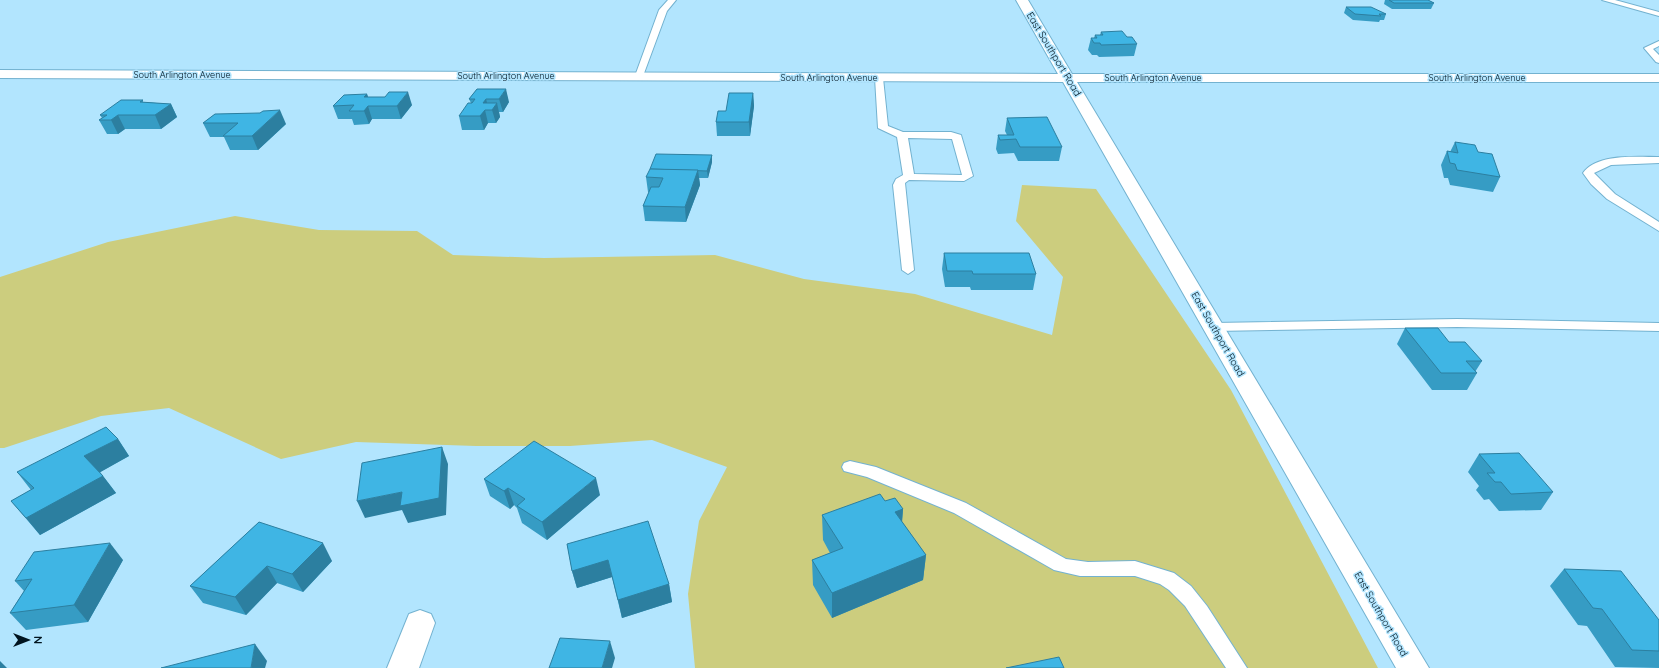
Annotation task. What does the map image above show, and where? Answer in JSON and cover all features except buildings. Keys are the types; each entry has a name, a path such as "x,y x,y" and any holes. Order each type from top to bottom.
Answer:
{"main road":[{"name":"East Southport Road","path":"1022,0 1413,668"},
{"name":"South Arlington Avenue","path":"0,74 879,78 1659,78"},
{"path":"403,668 420,623"}],"lane":[{"path":"638,76 663,10 672,0"},
{"path":"1606,0 1659,14"},
{"path":"1659,43 1648,48 1659,60"},
{"path":"879,78 882,128 902,135 951,135 957,137 968,176 964,178 913,178 909,176 900,181 899,185 908,270"},
{"path":"902,135 909,176"},
{"path":"1659,160 1602,163 1592,168 1588,173 1596,184 1612,198 1659,227"},
{"path":"1214,327 1457,323 1659,327"},
{"path":"850,467 870,471 960,508 1061,565 1078,570 1132,568 1176,583 1192,600 1238,668"}],"green space":[{"path":"1022,185 1096,189 1231,390 1378,668 695,668 688,594 699,521 727,467 652,440 570,446 476,446 356,442 281,459 169,408 101,416 4,448 0,448 0,277 108,242 235,216 319,230 417,231 453,255 544,258 715,255 804,279 915,294 1052,335 1063,277 1016,221"}]}
